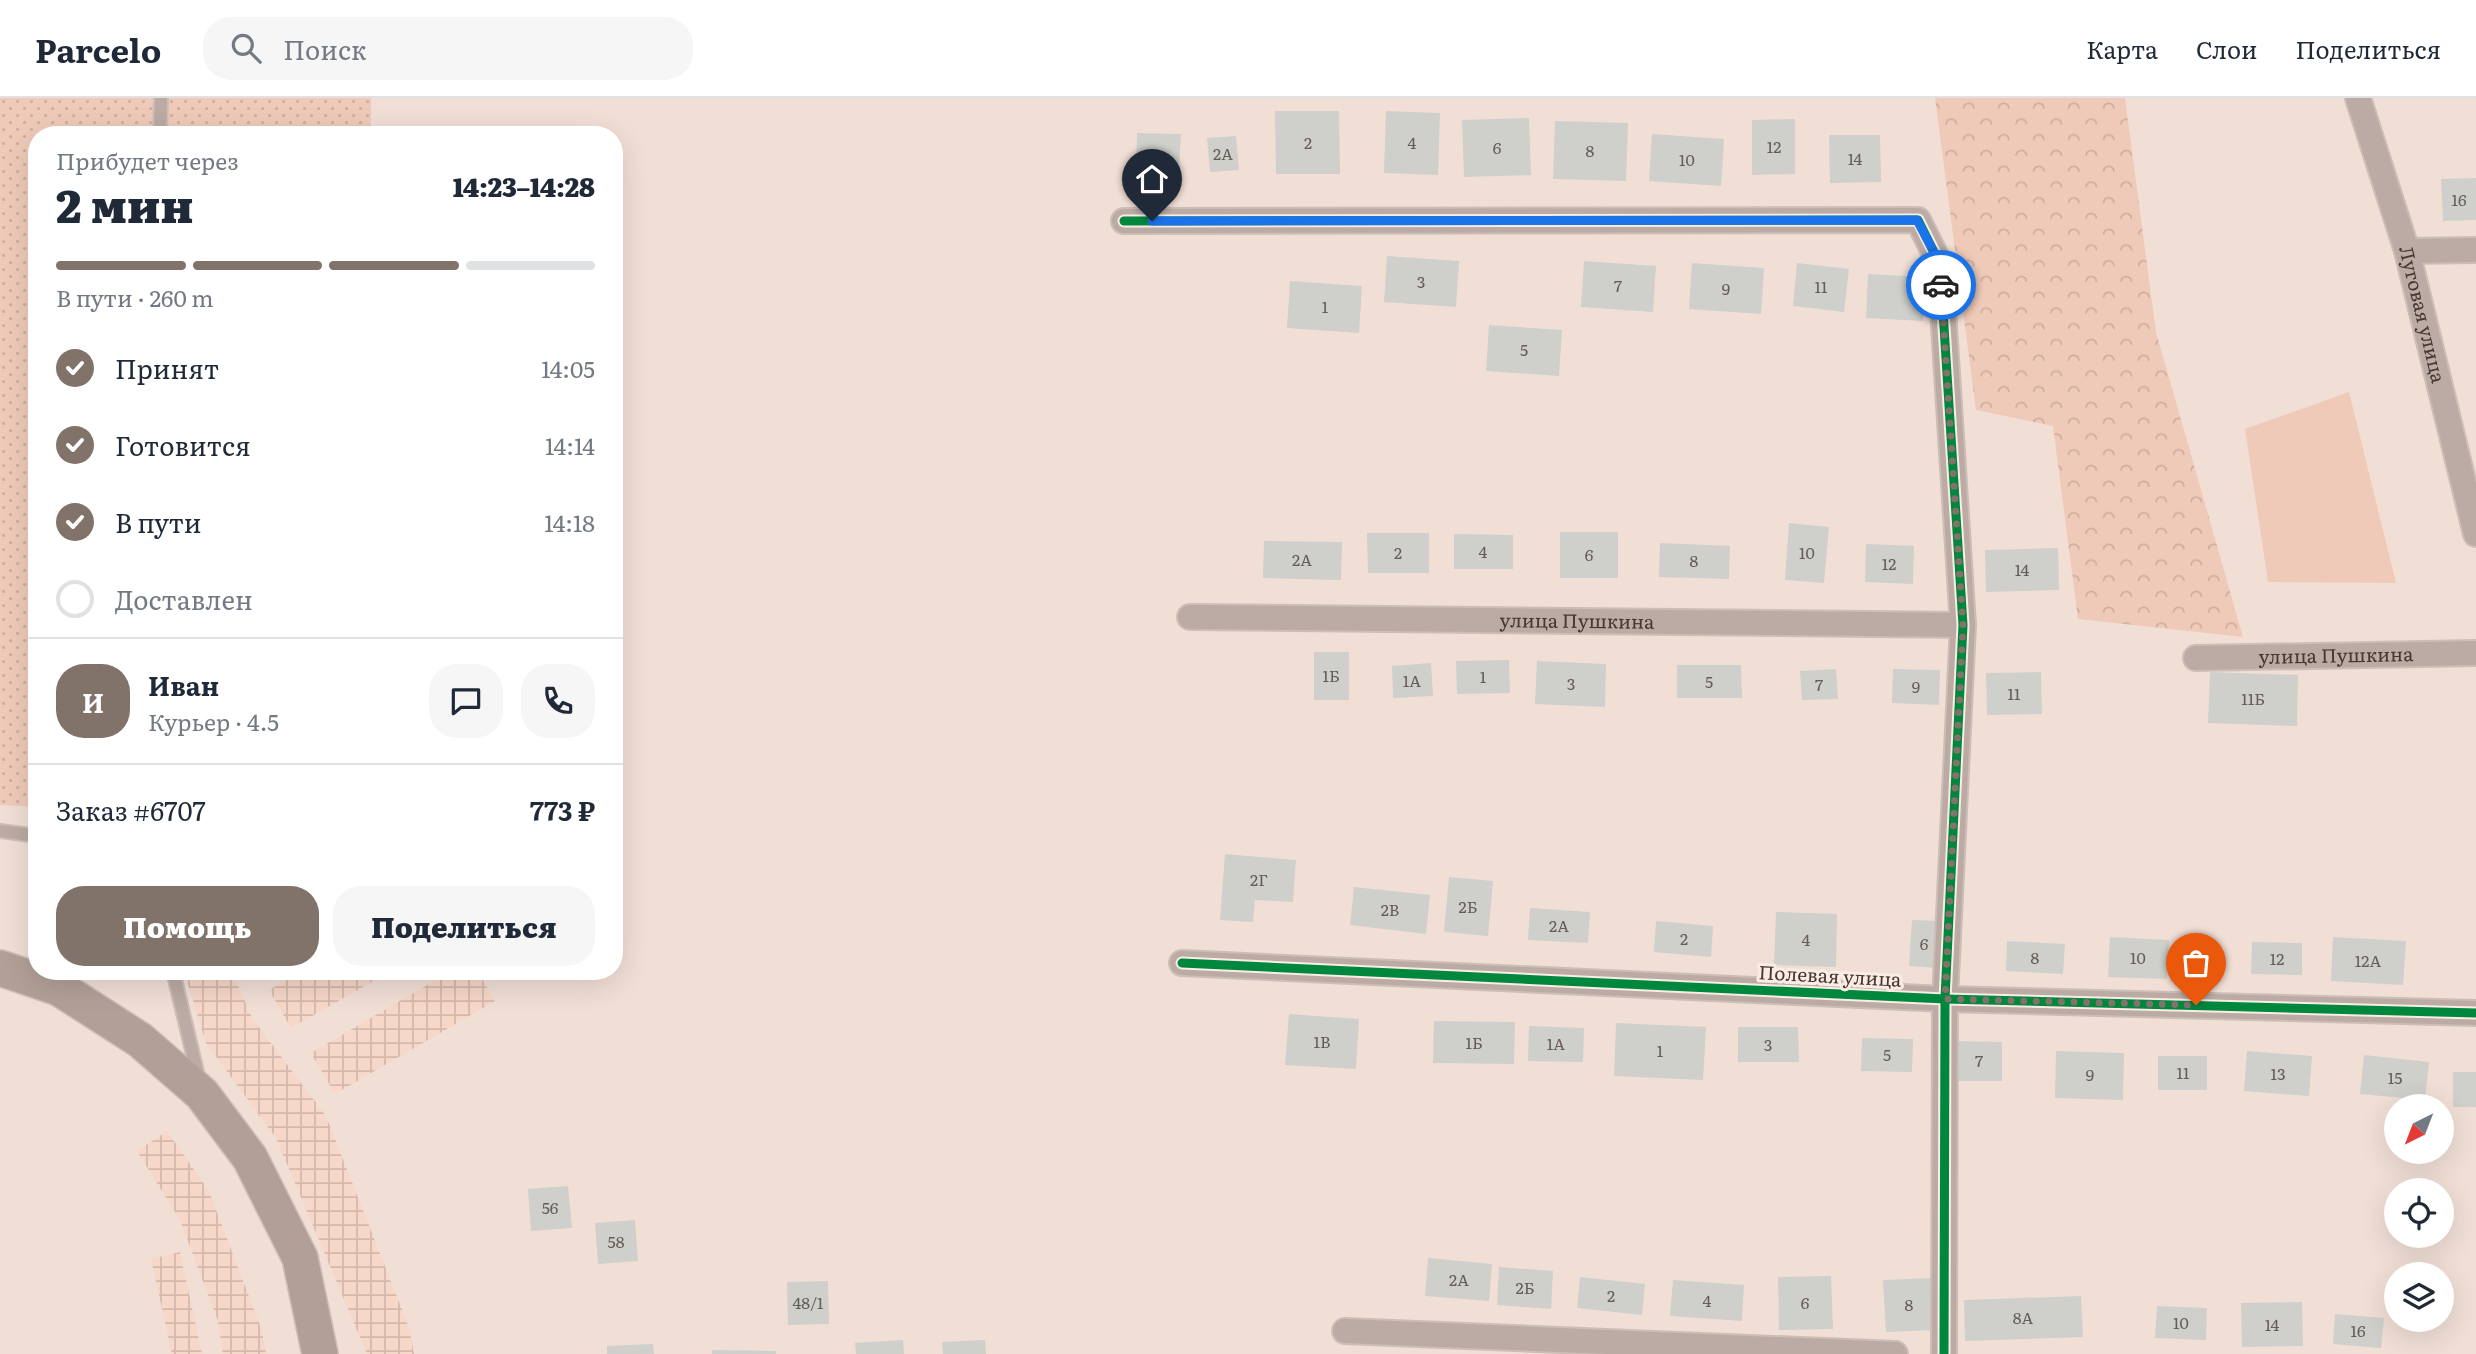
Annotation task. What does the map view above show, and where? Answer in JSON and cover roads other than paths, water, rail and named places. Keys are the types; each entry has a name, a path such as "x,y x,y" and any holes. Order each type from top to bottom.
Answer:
{"street":[{"name":"Луговая улица","path":"2358,98 2407,251 2476,534"},
{"path":"1124,221 1917,220 1940,264 1963,625 1945,999 1944,1354"},
{"path":"2407,251 2476,250"},
{"name":"улица Пушкина","path":"1190,617 1963,625"},
{"name":"улица Пушкина","path":"2196,658 2476,653"},
{"name":"Полевая улица","path":"1182,963 1945,999 2476,1013"},
{"path":"0,968 28,977"},
{"path":"35,980 59,988 140,1040 202,1094 250,1158 300,1258 320,1354"},
{"path":"1345,1331 1895,1354"}],"lane":[{"path":"160,126 161,98"},
{"path":"0,831 28,835"},
{"path":"175,980 202,1094"}]}
